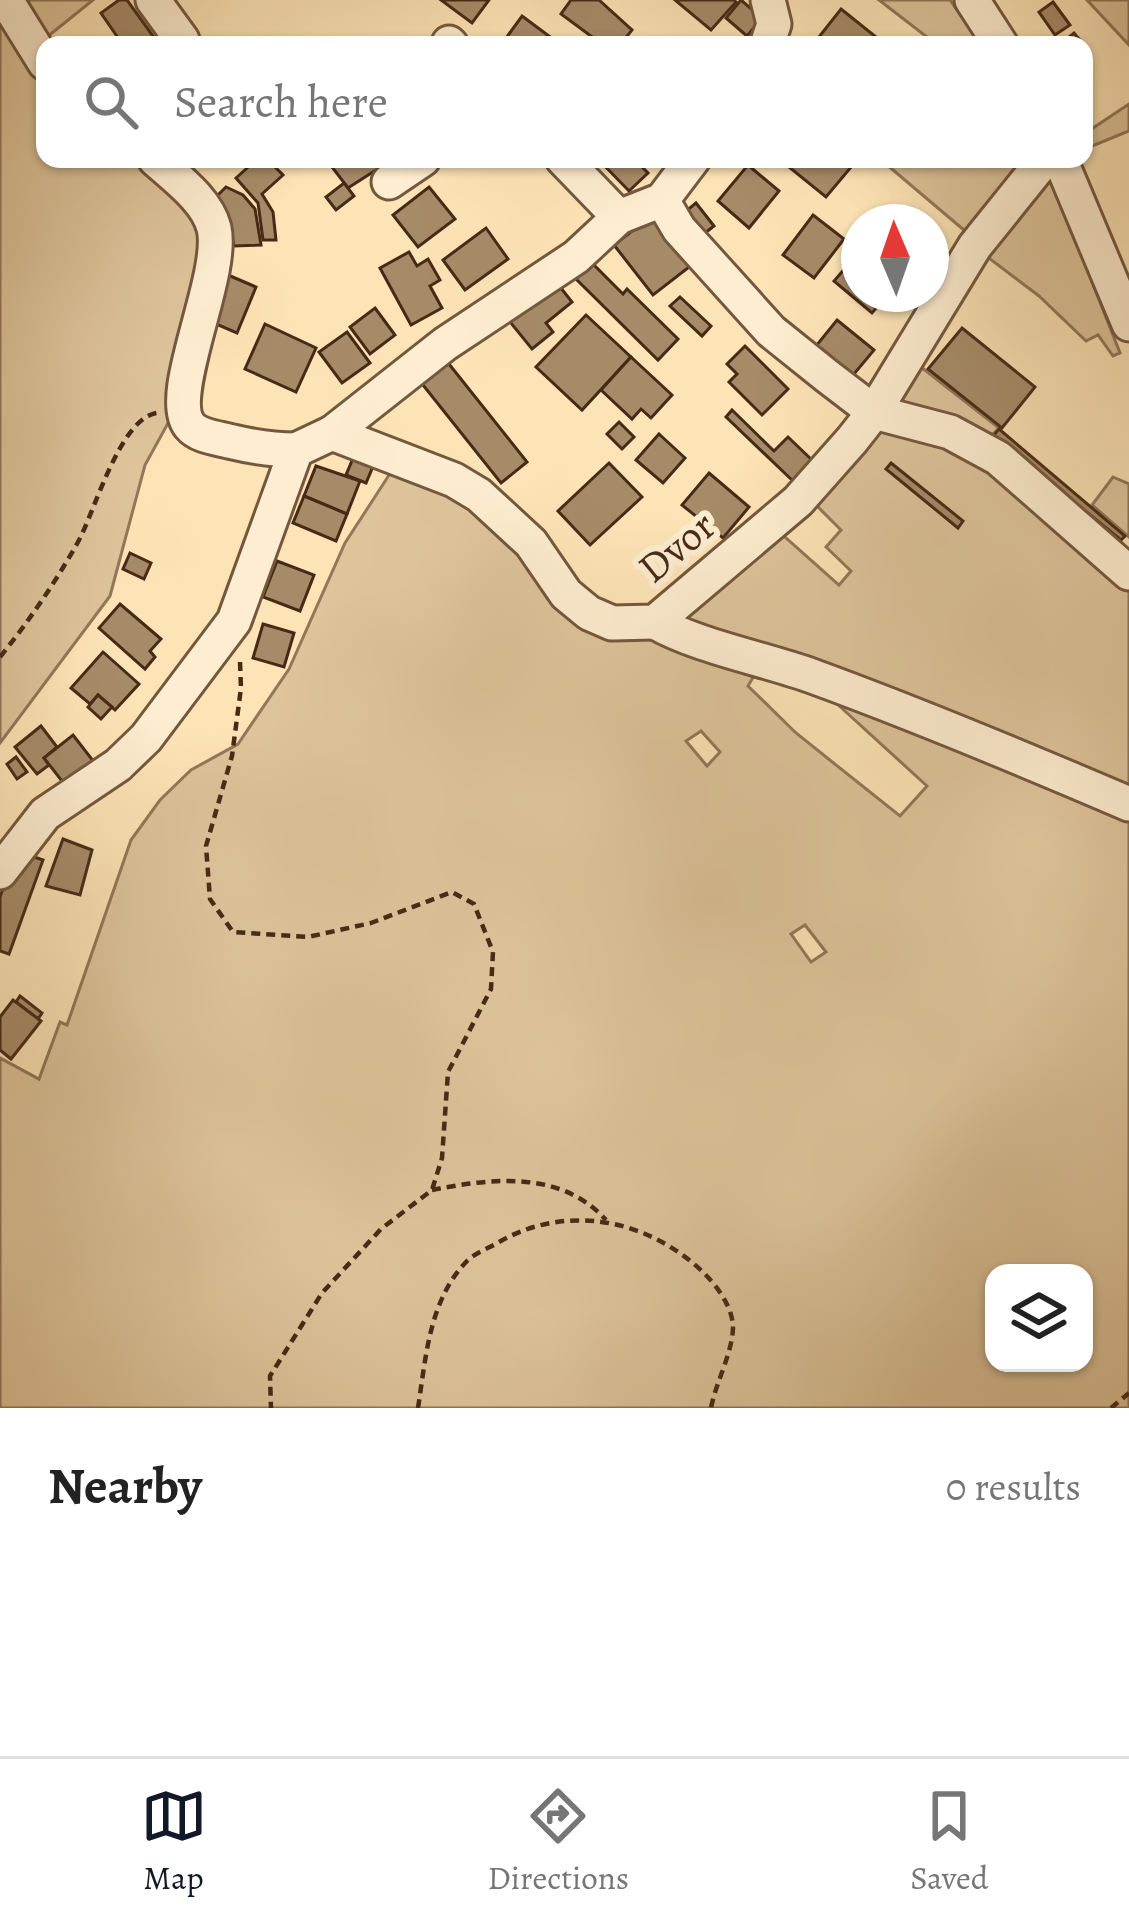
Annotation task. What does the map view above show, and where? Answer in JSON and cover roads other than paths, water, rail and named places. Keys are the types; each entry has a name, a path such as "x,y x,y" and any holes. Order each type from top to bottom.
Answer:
{"street":[{"path":"6,0 36,48"},
{"path":"153,0 179,36"},
{"path":"768,0 774,24 770,36"},
{"path":"972,0 995,36"},
{"path":"164,168 202,204 213,224 216,248 184,386 184,412 195,430 244,444 296,450 332,433 429,356 576,257 619,217 662,200 686,168"},
{"path":"389,182 410,168"},
{"path":"572,168 619,217"},
{"name":"Dvor","path":"332,433 454,479 478,495 532,544 566,594 589,613 612,623 655,622 798,501 874,412 975,246 1038,168"},
{"path":"1064,168 1129,324"},
{"path":"662,200 679,229 771,331 874,412 950,432 998,458 1129,573"},
{"path":"0,872 45,814 118,765 146,738 234,621 296,450"},
{"path":"655,622 669,631 759,657 949,727 1129,804"}]}
